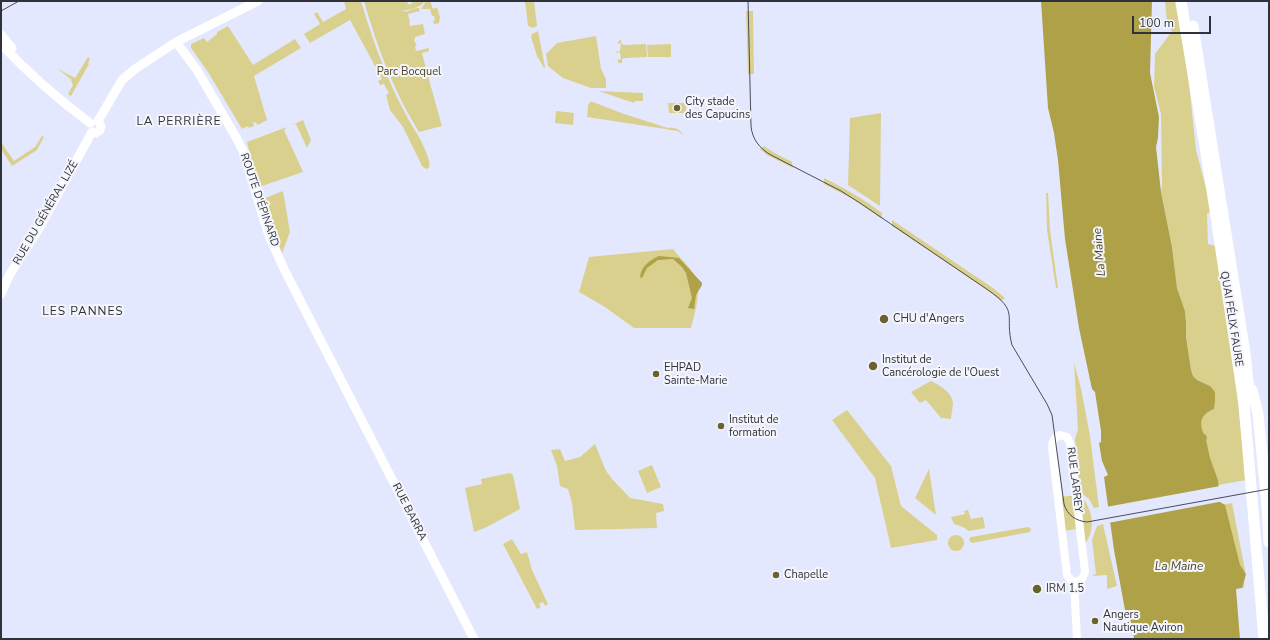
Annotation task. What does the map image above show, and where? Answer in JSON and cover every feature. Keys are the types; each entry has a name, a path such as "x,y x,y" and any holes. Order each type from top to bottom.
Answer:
{"highway":[{"name":"QUAI FÉLIX FAURE","path":"1181,1 1211,182 1244,404 1265,638"},
{"name":"QUAI FÉLIX FAURE","path":"1188,1 1207,111 1248,376 1263,556 1265,638"},
{"path":"1248,376 1258,414 1267,505 1269,542 1263,556"}],"main road":[{"name":"RUE DU GÉNÉRAL LIZÉ","path":"1,294 10,274 38,230 93,126 122,80 135,69 176,42 258,1"},
{"path":"1,34 26,64 30,72"},
{"name":"ROUTE D'ÉPINARD","path":"176,42 197,70 238,139 269,236 285,271 344,385"},
{"path":"1,44 23,68 30,72 93,126"},
{"name":"RUE BARRA","path":"344,385 474,639"}],"street":[{"name":"RUE LARREY","path":"1074,582 1082,579 1085,572 1071,447 1067,437 1060,435 1056,437 1052,443 1053,456 1067,575 1074,582 1077,639"}],"green space":[{"path":"344,1 361,1 383,66 405,114 424,148 429,160 429,168 426,169 422,166 403,127 390,110 386,95 389,93 384,84 380,85 378,81 382,79 350,20 310,43 304,34 320,24 314,14 317,12 323,22 346,9"},
{"name":"Parc Bocquel","path":"364,1 408,1 407,2 409,5 415,1 424,1 417,7 402,11 419,8 420,11 408,14 409,23 410,26 423,24 425,34 415,37 414,40 417,46 415,46 416,51 429,48 429,51 422,53 426,68 430,67 428,76 442,126 419,132 410,117 387,69"},
{"path":"426,1 430,1 433,9 437,7 440,17 439,23 434,24 434,16 432,16 430,9 421,9"},
{"path":"525,1 534,1 537,26 533,28 528,26"},
{"path":"1165,1 1175,1 1188,74 1196,150 1212,211 1207,214 1208,244 1216,246 1233,353 1246,480 1218,485 1218,480 1206,447 1206,436 1202,432 1201,425 1203,416 1214,409 1210,386 1197,380 1193,376 1191,370 1186,337 1185,311 1177,288 1172,247 1161,192 1161,114 1154,87 1155,54 1172,31 1167,22"},
{"path":"746,11 753,11 754,74 748,74"},
{"path":"228,26 253,65 295,39 301,48 254,76 267,120 258,125 255,122 253,123 254,126 249,128 248,126 242,129 208,72 191,48 191,44 204,38 207,42 217,34 217,32"},
{"path":"538,31 544,68 537,56 531,37 532,34"},
{"path":"596,36 601,69 606,79 606,88 591,88 563,78 548,66 546,54 557,43"},
{"path":"621,39 621,43 624,45 646,44 647,57 625,58 622,59 622,63 619,63 617,60 621,59 620,52 616,52 620,51 621,44 617,43"},
{"path":"671,44 671,57 648,57 647,45"},
{"path":"88,57 90,59 89,64 71,96 68,94 73,85 72,80 58,69 75,78"},
{"path":"599,91 643,93 643,101 635,101 634,103"},
{"path":"590,102 668,128 677,129 683,135 678,131 587,117 588,105"},
{"name":"City stade des Capucins","path":"668,103 686,103 686,113 669,113"},
{"path":"556,111 574,113 573,125 555,123"},
{"path":"881,113 880,206 848,185 850,118"},
{"path":"303,120 311,140 307,148 296,124 292,125"},
{"path":"287,127 284,130 303,172 259,187 249,155 247,142"},
{"path":"42,136 44,137 37,150 12,166 1,149 1,142 14,161 35,147"},
{"path":"764,146 792,162 793,168 767,155 760,149"},
{"path":"824,178 854,194 875,208 882,213 882,219 851,198 824,184"},
{"path":"283,191 290,232 282,253 263,199"},
{"path":"1046,193 1048,193 1050,230 1058,288 1056,288 1047,230"},
{"path":"892,220 993,288 1005,298 1001,301 892,226"},
{"path":"673,249 688,266 697,282 698,295 691,328 634,328 605,307 579,292 589,257"},
{"path":"1074,363 1081,388 1090,436 1099,507 1094,508 1089,499 1080,492 1075,439 1078,429"},
{"path":"931,381 945,389 950,395 953,403 951,419 941,418 926,400 920,403 911,392"},
{"path":"847,410 891,466 901,506 937,535 937,540 891,548 875,478 832,420"},
{"path":"595,444 606,471 630,498 663,504 664,511 656,513 657,528 575,530 572,503 568,489 560,486 557,466 551,450 560,449 565,461 580,457"},
{"path":"652,465 661,487 647,493 638,471"},
{"path":"929,469 936,515 915,498"},
{"path":"510,473 513,475 520,509 485,528 474,532 465,488 482,484 481,479"},
{"path":"1079,495 1088,506 1092,519 1091,533 1084,545 1082,528 1064,531 1059,497"},
{"path":"1232,503 1245,570 1244,588 1238,588 1211,507"},
{"path":"968,510 971,519 983,517 985,528 969,531 954,524 951,517 965,514 964,511"},
{"path":"1103,524 1117,586 1107,589 1107,575 1093,576 1096,574 1092,540 1097,526"},
{"path":"1028,527 1031,529 1030,532 972,543 969,539 971,537"},
{"path":"956,535 963,540 964,543 959,550 956,551 949,546 948,543 953,536"},
{"path":"512,539 521,554 527,552 532,570 548,604 545,606 543,602 539,604 541,607 537,609 503,544"}],"water":[{"name":"La Maine","path":"1041,1 1152,1 1150,73 1159,117 1156,147 1161,192 1172,247 1177,288 1185,311 1186,337 1191,370 1193,376 1197,380 1210,386 1215,392 1214,409 1202,418 1201,425 1204,434 1206,435 1210,458 1218,480 1220,502 1225,505 1240,565 1246,574 1242,588 1236,589 1240,639 1134,639 1133,629 1125,610 1114,550 1104,477 1108,475 1102,461 1099,443 1101,442 1101,431 1095,392 1092,389 1079,328 1065,239 1058,160 1048,108"},
{"path":"659,256 679,258 702,283 696,295 694,309 688,308 692,298 686,273 673,259 658,260 647,268 642,278 640,277 646,264"}],"pier":[{"path":"1220,486 1222,501 1224,501 1108,523 1106,507"}],"tram line":[{"path":"1,11 19,1"},
{"path":"748,1 751,126 757,143 763,150 771,155 841,191 860,203 998,297 1004,304 1008,309 1009,314 1012,345 1052,415 1064,504 1065,508 1072,517 1087,522 1269,489"}],"place":[{"name":"City stade des Capucins","path":"677,108"},
{"name":"CHU d'Angers","path":"884,319"},
{"name":"Institut de Cancérologie de l'Ouest","path":"873,366"},
{"name":"EHPAD Sainte-Marie","path":"656,374"},
{"name":"Institut de formation","path":"721,426"},
{"name":"Chapelle","path":"776,575"},
{"name":"IRM 1.5","path":"1037,589"},
{"name":"Angers Nautique Aviron","path":"1095,621"}],"district":[{"name":"LA PERRIÈRE","path":"179,122"},
{"name":"LES PANNES","path":"83,312"}]}
